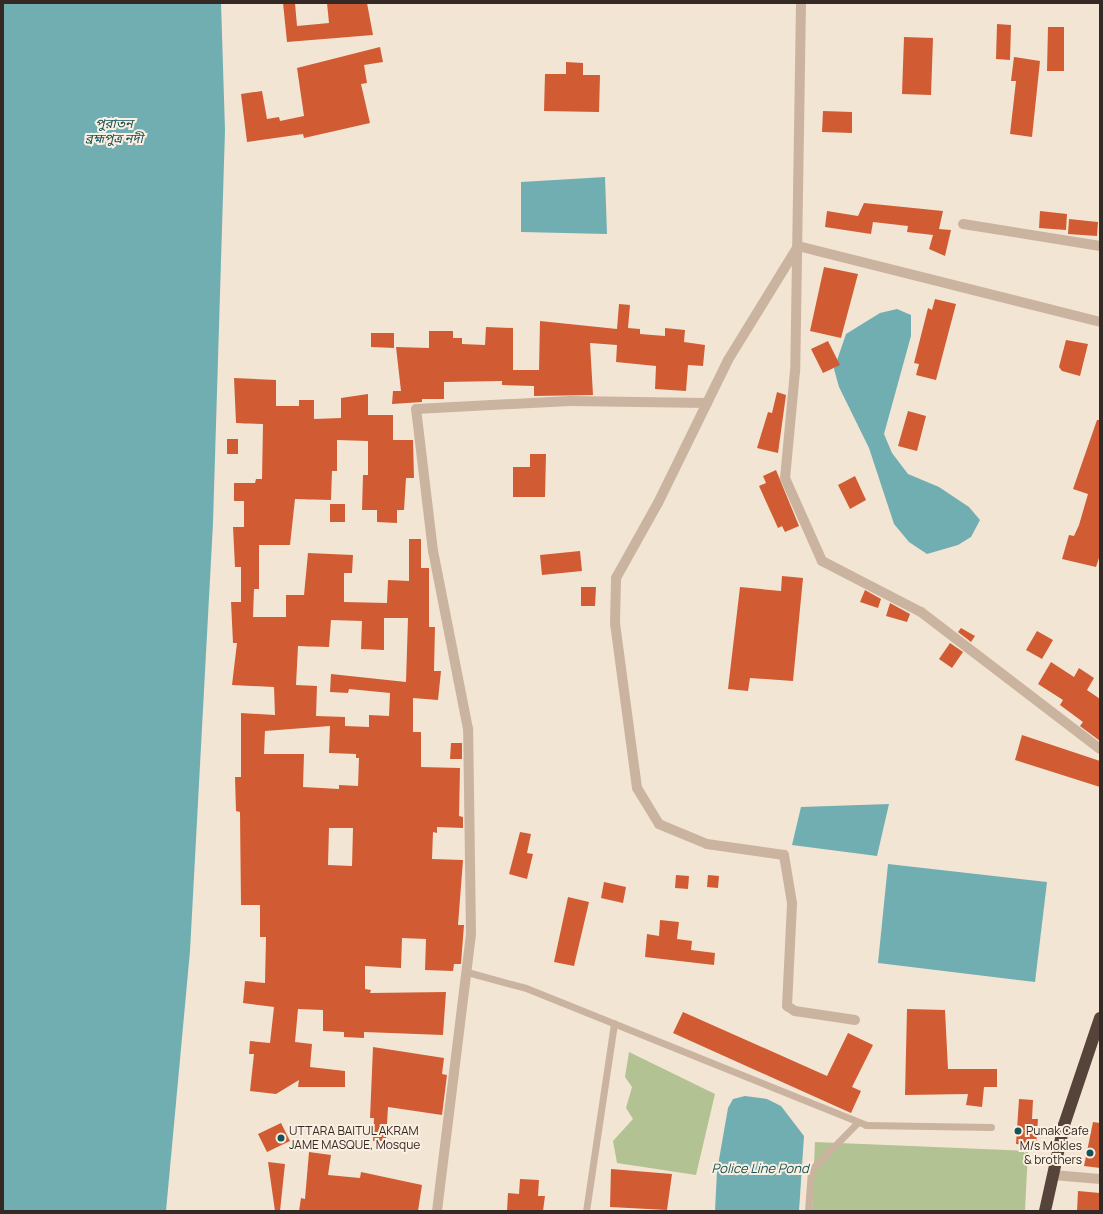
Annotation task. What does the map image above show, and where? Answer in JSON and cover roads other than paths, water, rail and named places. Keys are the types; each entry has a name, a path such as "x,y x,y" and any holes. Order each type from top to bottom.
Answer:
{"highway":[{"path":"1045,1211 1064,1126 1100,1018"}],"street":[{"path":"801,3 795,371 785,478 822,561 921,612 1100,749"},
{"path":"963,224 1100,246"},
{"path":"798,246 1100,322"},
{"path":"798,246 728,360 658,503 616,578 615,623 637,788 660,824 707,844 784,855 792,903 787,1006 796,1011 855,1020"},
{"path":"437,1211 472,934 468,729 432,551 416,409 570,401 707,403"},
{"path":"1053,1175 1100,1178"}],"lane":[{"path":"467,972 526,988 866,1125 991,1127"},
{"path":"586,1211 614,1023"},
{"path":"808,1211 810,1170 858,1122"}],"water":[{"name":"পুরাতন ব্রহ্মপুত্র নদী","path":"3,3 221,3 225,130 213,523 190,951 166,1211 3,1211"},
{"path":"605,177 607,234 521,232 521,182"},
{"path":"897,309 911,315 911,336 884,434 892,453 908,474 939,487 969,507 980,520 971,537 958,545 927,554 909,542 894,524 869,448 839,387 834,369 846,334 880,313"},
{"path":"889,804 877,856 792,845 801,807"},
{"path":"888,864 1047,882 1035,982 878,963"},
{"name":"Police Line Pond","path":"745,1096 767,1099 781,1106 804,1136 799,1211 715,1211 717,1171 728,1108 733,1099"}],"place":[{"name":"Punak Cafe","path":"1018,1131"},
{"name":"UTTARA BAITUL AKRAM JAME MASQUE, Mosque","path":"281,1138"},
{"name":"M/s Mokles & brothers","path":"1090,1153"}]}
